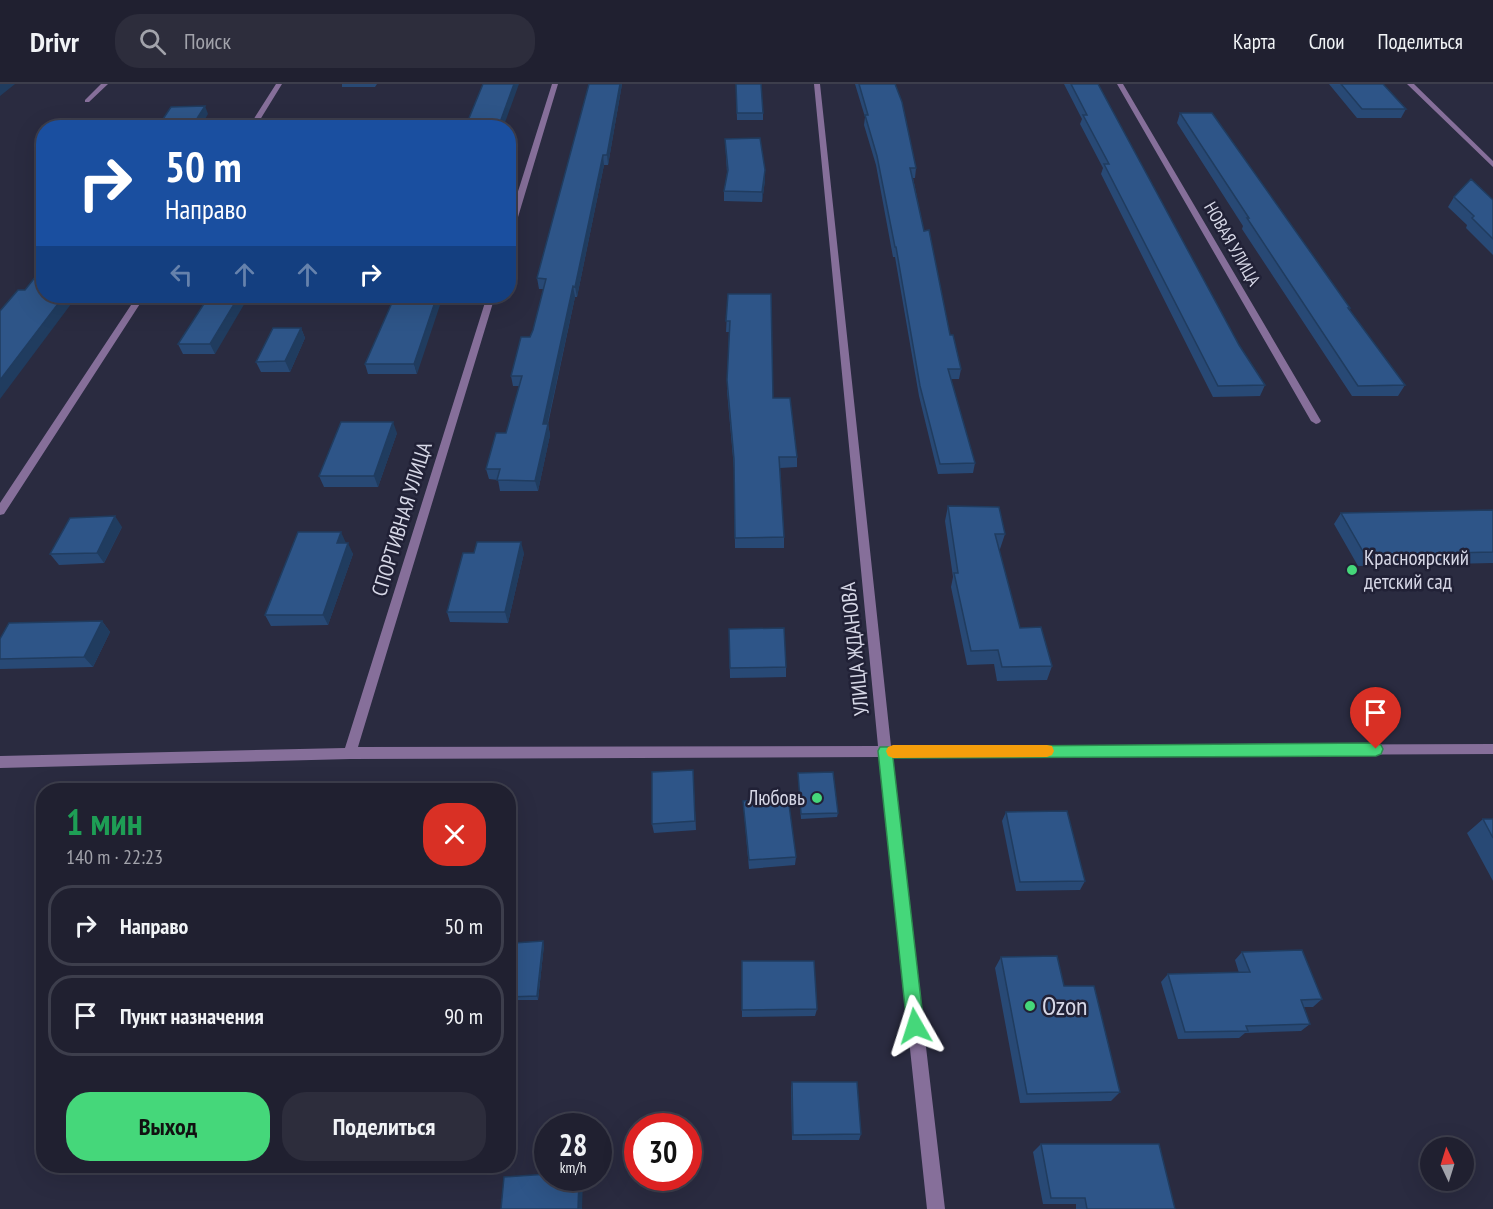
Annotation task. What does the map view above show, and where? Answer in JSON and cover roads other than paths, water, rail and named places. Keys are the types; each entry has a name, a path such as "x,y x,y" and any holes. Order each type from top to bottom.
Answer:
{"street":[{"path":"87,101 105,84"},
{"path":"256,120 279,84"},
{"path":"516,211 555,84"},
{"name":"УЛИЦА ЖДАНОВА","path":"817,84 885,751 936,1209"},
{"name":"НОВАЯ УЛИЦА","path":"1120,84 1316,421"},
{"path":"1410,84 1493,165"},
{"path":"0,511 136,303"},
{"name":"СПОРТИВНАЯ УЛИЦА","path":"351,753 489,303"},
{"path":"0,762 351,753 1493,749"}],"place":[{"name":"Красноярский детский сад","path":"1352,570"},
{"name":"Любовь","path":"817,798"},
{"name":"Ozon","path":"1030,1006"}]}
